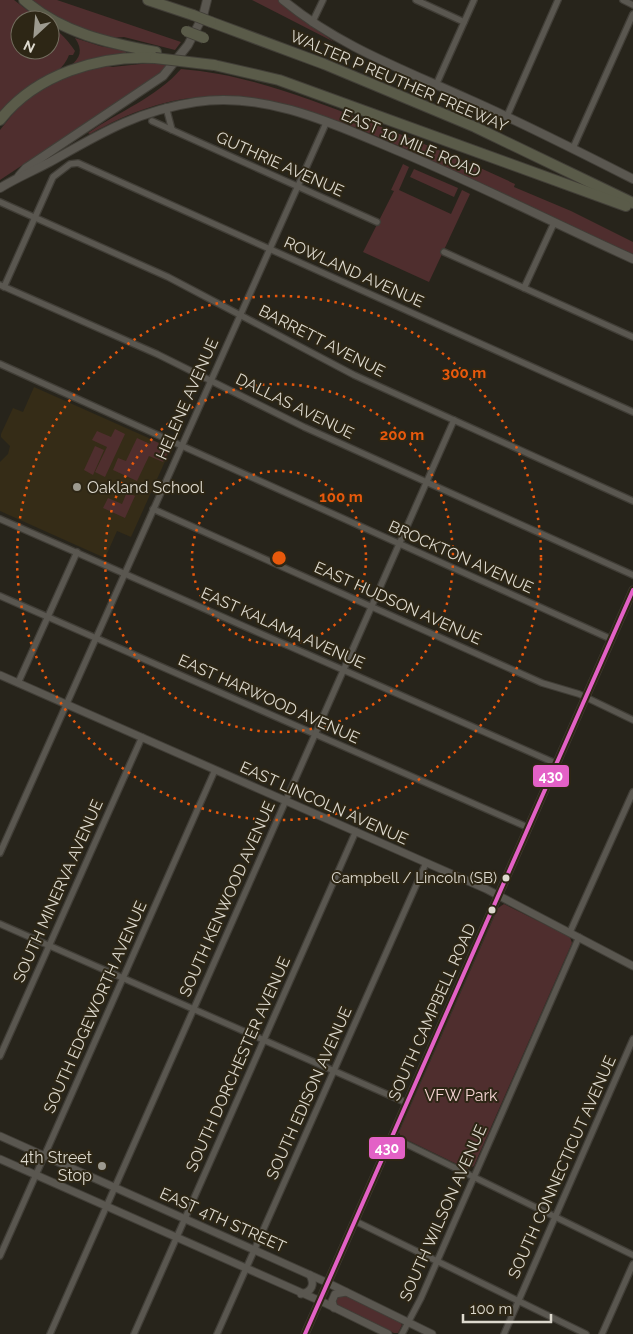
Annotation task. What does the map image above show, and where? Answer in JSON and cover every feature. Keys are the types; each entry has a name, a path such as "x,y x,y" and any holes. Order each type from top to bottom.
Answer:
{"highway":[{"path":"24,0 49,18 71,30 156,55 214,64 279,80 508,165 633,208"},
{"name":"WALTER P REUTHER FREEWAY","path":"148,0 316,61 475,127 633,203"},
{"path":"186,31 204,38"},
{"path":"0,120 19,101 42,84 69,71 96,62 156,55"}],"main road":[{"path":"0,188 19,176 26,168 167,72 194,36 207,0"},
{"path":"283,0 312,23 352,46 507,116 633,179"},
{"name":"EAST 10 MILE ROAD","path":"19,176 29,173 122,122 166,108 222,100 253,103 291,110 327,122 427,163 633,259"}],"street":[{"path":"312,23 323,0"},
{"path":"416,0 464,22"},
{"path":"436,85 474,0"},
{"path":"507,116 558,0"},
{"path":"623,0 633,4"},
{"path":"573,148 633,14"},
{"path":"166,108 172,130"},
{"name":"GUTHRIE AVENUE","path":"152,121 377,222"},
{"name":"HELENE AVENUE","path":"0,852 327,122"},
{"name":"ROWLAND AVENUE","path":"35,219 54,177 70,164 78,163 633,412"},
{"name":"BARRETT AVENUE","path":"0,202 168,277 354,376 633,501"},
{"path":"2,286 35,219"},
{"path":"524,288 554,223"},
{"path":"444,252 633,337"},
{"name":"DALLAS AVENUE","path":"2,286 157,354 304,427 633,575"},
{"name":"BROCKTON AVENUE","path":"0,364 398,545 611,639"},
{"name":"SOUTH KENWOOD AVENUE","path":"50,1334 454,420"},
{"name":"EAST HUDSON AVENUE","path":"153,509 542,683 585,696 633,720"},
{"name":"EAST KALAMA AVENUE","path":"0,518 556,763"},
{"path":"18,683 77,552"},
{"name":"SOUTH CAMPBELL ROAD","path":"305,1334 633,590"},
{"name":"EAST HARWOOD AVENUE","path":"0,596 527,827"},
{"name":"EAST LINCOLN AVENUE","path":"0,675 498,894 633,966"},
{"name":"SOUTH MINERVA AVENUE","path":"0,1056 142,737"},
{"name":"SOUTH EDGEWORTH AVENUE","path":"0,1256 215,770"},
{"path":"570,932 633,792"},
{"name":"SOUTH DORCHESTER AVENUE","path":"134,1334 356,832"},
{"name":"SOUTH EDISON AVENUE","path":"218,1334 426,863"},
{"path":"0,924 407,1103"},
{"name":"SOUTH WILSON AVENUE","path":"402,1334 412,1317 437,1262 579,937"},
{"name":"SOUTH CONNECTICUT AVENUE","path":"504,1334 633,1039"},
{"name":"EAST 4TH STREET","path":"0,1136 328,1283 432,1334"},
{"path":"392,1137 633,1255"},
{"path":"0,1159 319,1301 388,1334"},
{"path":"355,1221 586,1334"},
{"path":"602,1334 633,1264"},
{"path":"301,1294 312,1288 313,1282 310,1275"},
{"path":"334,1308 332,1301 335,1294 346,1292"}],"shaded area":[{"name":"Oakland School","path":"34,387 171,448 131,537 117,531 105,558 0,511 0,462 8,454 10,446 1,437 1,434 13,408 23,412"}],"green space":[{"path":"0,0 14,0 27,10 10,10 10,60 60,60 60,33 75,51 73,55 69,55 57,72 0,112"},
{"path":"31,0 57,0 181,42 175,50 124,37 109,38 73,26 60,19 60,10 46,10"},
{"path":"252,0 278,0 334,42"},
{"path":"75,38 100,46 126,51 126,54 69,67 80,54"},
{"path":"150,63 168,65 155,77 0,180 0,130 15,111 26,101 55,83 81,71 104,66 112,67"},
{"path":"181,69 251,81 297,95 459,158 515,184 514,187 571,211 633,242 633,254 369,133 338,121 276,104 244,99 211,97 179,100 134,113 90,134 88,133 161,88"},
{"path":"403,164 409,167 399,190 451,214 462,190 470,194 429,282 363,252 394,191 391,190"},
{"path":"414,169 458,188 454,197 410,177"},
{"path":"115,429 125,434 105,477 95,472 107,447 92,440 97,431 111,437"},
{"path":"137,438 150,444 152,440 168,447 169,450 163,462 149,456 137,481 113,470 118,458 126,461"},
{"path":"95,446 104,450 93,475 84,470"},
{"path":"127,492 135,496 125,518 103,508 108,498 122,504"},
{"name":"VFW Park","path":"504,904 570,937 572,943 474,1166 467,1169 401,1137 399,1132 498,908"},
{"path":"342,1294 400,1322 402,1325 398,1333 394,1333 337,1306 335,1299"}],"transit line":[{"name":"430","path":"305,1334 633,590"}],"place":[{"name":"Oakland School","path":"77,487"},
{"name":"Campbell / Lincoln (SB)","path":"506,878"},
{"name":"4th Street Stop","path":"102,1166"}]}
